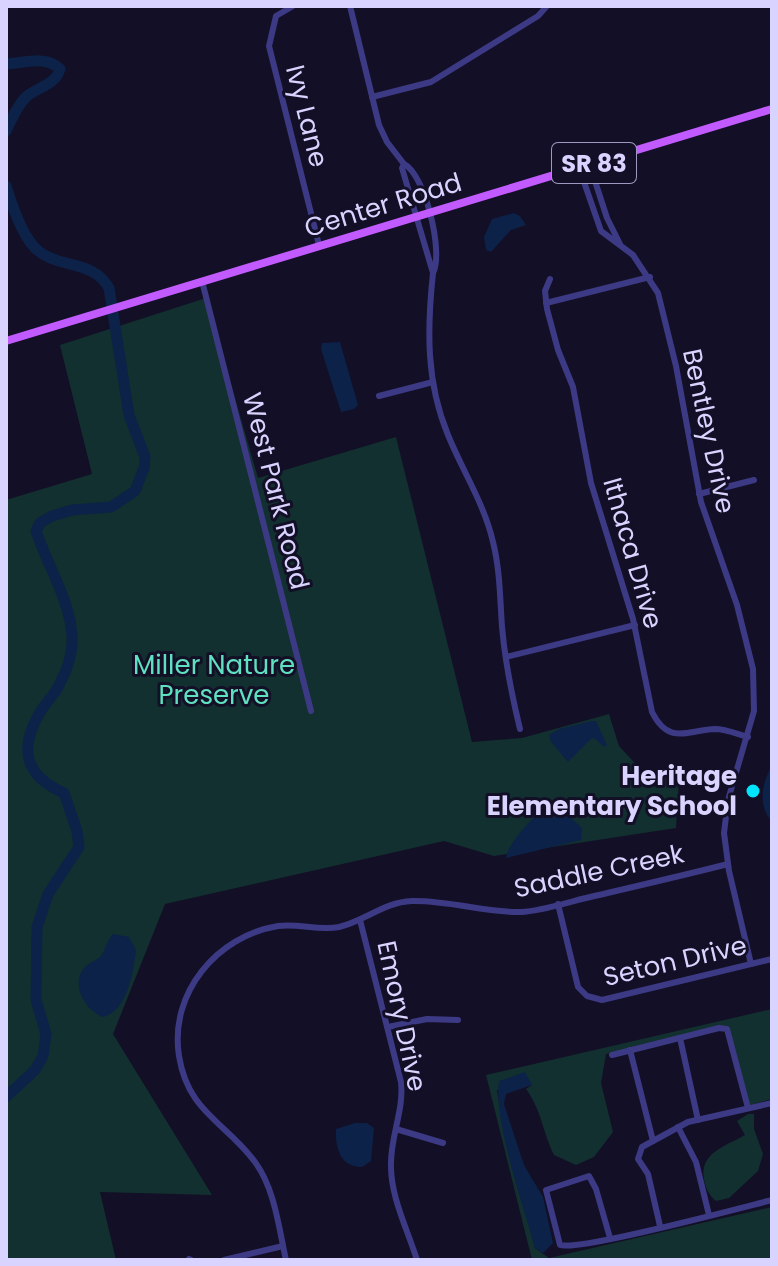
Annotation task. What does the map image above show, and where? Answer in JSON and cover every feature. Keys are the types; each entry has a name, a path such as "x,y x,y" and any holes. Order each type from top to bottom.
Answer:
{"main road":[{"name":"Center Road","path":"6,341 428,212 586,168 772,109"}],"street":[{"name":"Ivy Lane","path":"293,6 276,16 269,46 319,245"},
{"path":"350,6 382,132 404,164 410,166 416,175 428,212 438,248 433,273"},
{"path":"372,97 436,80 538,16 547,6"},
{"path":"404,164 402,168 433,273 428,328 433,382 447,433 477,493 490,528 499,574 506,657 520,729"},
{"name":"Bentley Drive","path":"620,244 606,236 597,224 584,182 586,168 593,175 607,218 620,244 639,262 658,293 676,366 699,494 737,605 753,669 755,703 724,820 728,864 751,964"},
{"path":"546,303 650,277"},
{"name":"Ithaca Drive","path":"550,279 545,291 554,339 573,387 591,483 635,625 650,704 660,724 669,731 683,735 717,729 748,737"},
{"name":"West Park Road","path":"202,280 311,711"},
{"path":"379,396 433,382"},
{"path":"699,494 754,480"},
{"path":"506,657 635,625"},
{"name":"Saddle Creek","path":"286,1260 268,1185 261,1171 246,1152 205,1113 187,1085 178,1053 181,1014 189,991 213,958 237,939 280,926 332,928 360,920 386,906 411,901 521,912 728,864"},
{"name":"Seton Drive","path":"558,904 578,987 587,996 602,1000 772,959"},
{"name":"Emory Drive","path":"360,920 402,1093 391,1162 393,1186 417,1260"},
{"path":"388,1027 427,1019 458,1020"},
{"path":"612,1055 719,1028 727,1029 748,1108"},
{"path":"680,1038 698,1120"},
{"path":"630,1050 653,1141"},
{"path":"660,1226 648,1174 638,1159 642,1147 698,1120 772,1103"},
{"path":"678,1127 696,1162 709,1215"},
{"path":"396,1129 443,1143"},
{"path":"610,1238 596,1189 589,1176 546,1190 560,1245 568,1248 772,1200"},
{"path":"224,1260 283,1246"}],"green space":[{"name":"Miller Nature Preserve","path":"206,298 258,478 396,437 472,742 522,738 609,714 619,746 645,774 679,779 676,828 494,856 444,841 165,904 113,1034 212,1195 100,1192 116,1260 6,1260 6,500 92,474 60,345"},
{"path":"772,1009 772,1099 750,1105 729,1028 720,1026 606,1054 601,1083 613,1132 594,1157 576,1165 554,1155 526,1089 532,1085 497,1090 502,1122 535,1248 549,1258 772,1207 772,1260 532,1260 486,1075"},
{"path":"754,1114 754,1129 763,1154 758,1171 729,1198 716,1201 709,1194 704,1179 706,1163 716,1151 745,1135 737,1121"}],"water":[{"path":"514,213 526,225 511,230 491,252 486,250 484,237 492,219"},
{"path":"340,342 358,405 341,412 321,349 322,343"},
{"path":"596,721 607,745 604,747 594,738 591,739 568,762 549,735 559,729"},
{"path":"772,765 772,822 764,808 763,794"},
{"path":"561,796 570,817 582,828 581,840 506,858 528,824"},
{"path":"113,934 129,937 136,950 124,999 103,1017 86,1003 79,982 84,968 100,957"},
{"path":"525,1072 532,1085 506,1094 504,1104 524,1165 543,1197 553,1243 543,1253 535,1248 517,1187 498,1098 499,1081"},
{"path":"367,1123 374,1128 371,1161 362,1167 344,1160 337,1143 336,1129"}],"waterway":[{"path":"6,64 42,61 60,69 50,82 23,101 6,131"},
{"path":"6,186 21,227 35,248 53,259 93,272 109,288 129,415 145,457 135,491 111,507 72,510 52,516 40,523 36,531 63,596 72,642 58,687 32,727 29,761 41,779 64,793 79,847 48,894 37,927 36,1000 46,1034 43,1056 35,1070 6,1097"}],"place":[{"name":"Heritage Elementary School","path":"753,791"}]}
